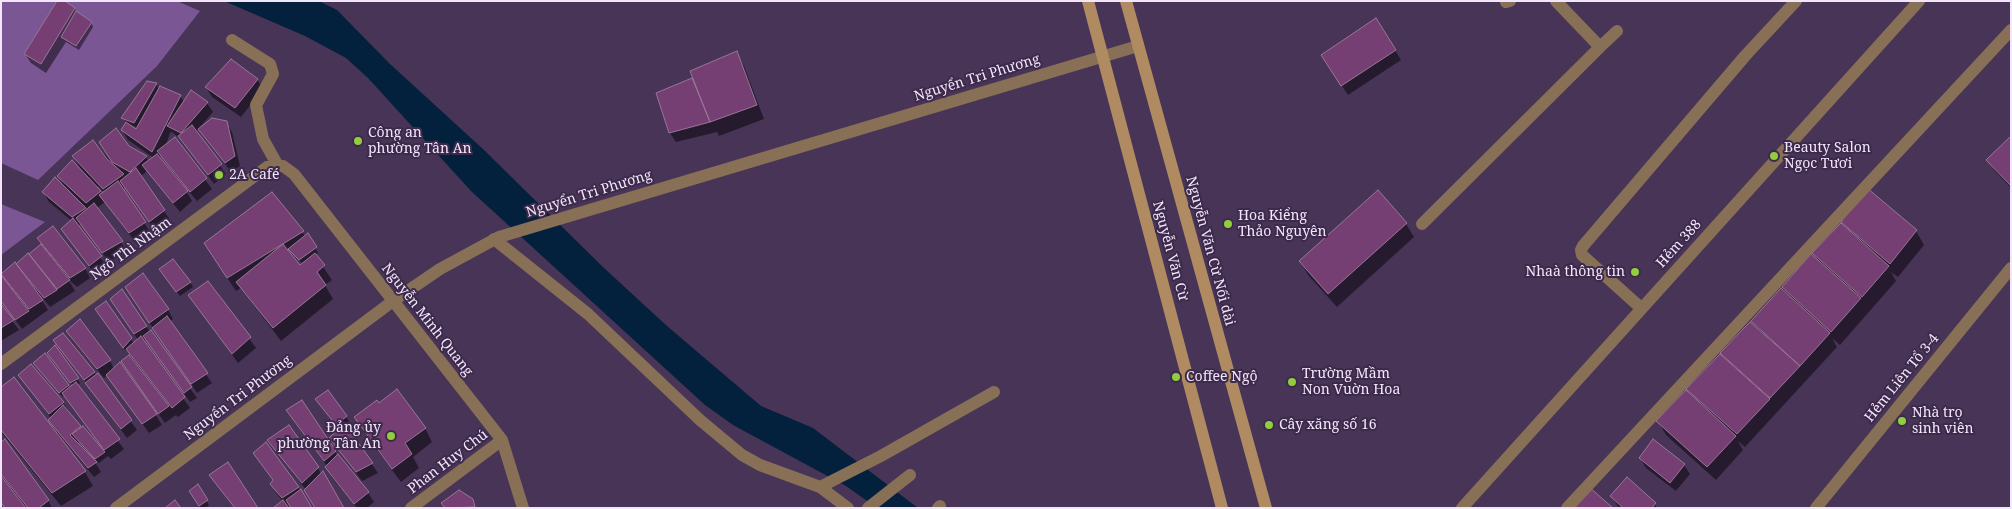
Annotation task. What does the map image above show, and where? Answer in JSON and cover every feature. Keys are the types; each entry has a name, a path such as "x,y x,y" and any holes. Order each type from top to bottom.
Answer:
{"main road":[{"name":"Nguyễn Văn Cừ","path":"1088,1 1222,508"},
{"name":"Nguyễn Văn Cừ Nối dài","path":"1126,1 1266,508"}],"street":[{"path":"1556,1 1600,47"},
{"path":"1641,308 1582,255 1581,250 1583,246 1739,63 1796,1"},
{"name":"Hẻm 388","path":"1462,508 1919,1"},
{"path":"1567,508 2011,30"},
{"path":"1422,224 1617,31"},
{"name":"Nguyễn Minh Quang","path":"232,40 270,64 273,74 256,105 263,139 280,166 294,174 502,440 523,508"},
{"name":"Nguyển Tri Phương","path":"116,508 393,301 440,269 497,238 1138,46"},
{"name":"Ngô Thì Nhậm","path":"1,364 267,167 280,166"},
{"path":"497,238 588,314 700,420 742,455 760,466 825,485 848,508"},
{"name":"Hẻm Liên Tổ 3-4","path":"1816,508 2011,268"},
{"path":"825,485 994,392"},
{"name":"Phan Huy Chú","path":"411,508 502,440"},
{"path":"868,508 910,475"}],"shaded area":[{"path":"1,1 177,1 200,11 157,66 38,180 1,163"},
{"path":"1,204 45,222 1,255"}],"water":[{"path":"224,1 319,1 337,10 389,63 484,150 604,268 667,326 761,406 813,428 918,508 877,508 846,486 733,425 705,405 471,191 368,78 346,58 305,36"}],"building":[{"path":"57,1 65,1 75,8 41,64 24,54"},
{"path":"76,11 92,22 76,46 61,37"},
{"path":"1376,18 1396,50 1341,86 1321,55"},
{"path":"737,51 757,105 710,122 690,71"},
{"path":"231,59 258,79 235,108 205,87"},
{"path":"692,78 710,122 669,133 656,93"},
{"path":"147,81 157,83 134,123 121,118"},
{"path":"160,86 181,95 152,152 121,130 126,122 136,129"},
{"path":"191,90 208,102 181,133 167,126"},
{"path":"212,118 227,121 235,156 225,163 198,129"},
{"path":"192,125 222,164 208,175 178,136"},
{"path":"116,128 129,146 147,156 130,172 112,162 99,142"},
{"path":"2011,136 2011,186 1986,160"},
{"path":"175,137 207,178 190,192 157,151"},
{"path":"93,140 107,159 124,174 103,189 72,156"},
{"path":"157,154 188,191 173,203 142,165"},
{"path":"72,160 101,191 86,203 57,176"},
{"path":"136,168 165,210 149,222 120,181"},
{"path":"55,177 86,208 72,217 42,192"},
{"path":"118,181 146,222 129,233 99,195"},
{"path":"1867,188 1917,230 1890,264 1841,222"},
{"path":"1378,190 1407,223 1328,294 1299,261"},
{"path":"272,192 304,231 227,278 204,243"},
{"path":"94,203 123,241 102,253 76,218"},
{"path":"73,218 102,256 89,266 61,229"},
{"path":"1841,223 1889,266 1862,297 1812,253"},
{"path":"53,226 86,268 70,278 37,238"},
{"path":"308,233 317,247 299,260 288,249"},
{"path":"41,244 70,280 57,289 29,254"},
{"path":"283,244 300,265 315,253 325,265 317,272 326,285 273,328 236,282"},
{"path":"28,253 57,290 44,298 16,264"},
{"path":"1811,254 1861,298 1831,332 1782,287"},
{"path":"173,259 191,282 176,292 159,269"},
{"path":"15,262 43,300 29,309 1,274"},
{"path":"143,273 169,309 149,323 125,287"},
{"path":"1,275 29,311 15,320 1,301"},
{"path":"208,281 251,337 232,354 188,295"},
{"path":"1781,288 1830,333 1800,366 1751,321"},
{"path":"122,289 147,326 134,334 110,299"},
{"path":"106,301 132,338 123,348 95,309"},
{"path":"1,304 14,320 1,328"},
{"path":"167,316 208,373 191,384 152,328"},
{"path":"80,319 111,360 97,369 66,331"},
{"path":"1750,322 1800,366 1770,398 1720,353"},
{"path":"151,330 192,387 184,393 143,336"},
{"path":"63,333 95,372 84,380 53,340"},
{"path":"141,336 185,397 172,408 126,349"},
{"path":"55,345 79,378 70,383 47,353"},
{"path":"45,353 69,385 59,393 33,363"},
{"path":"1720,354 1770,399 1737,434 1686,389"},
{"path":"129,355 169,406 158,414 121,361"},
{"path":"120,362 157,414 142,424 106,375"},
{"path":"31,364 64,402 49,414 18,375"},
{"path":"98,373 132,420 121,429 85,383"},
{"path":"14,377 86,471 52,493 1,430 1,387"},
{"path":"76,382 120,439 104,450 62,393"},
{"name":"Đảng ủy phường Tân An","path":"397,389 426,428 405,443 412,454 392,469 354,417 377,400 379,403"},
{"path":"328,390 347,416 336,425 315,399"},
{"path":"1686,390 1736,436 1707,467 1656,421"},
{"path":"302,400 336,451 324,461 286,410"},
{"path":"63,405 81,426 70,435 97,462 88,468 48,420"},
{"path":"344,423 373,463 356,472 329,438"},
{"path":"289,425 319,467 302,483 267,440"},
{"path":"83,426 105,452 95,459 72,434"},
{"path":"5,439 49,500 39,508 28,508 1,474 1,442"},
{"path":"1653,439 1685,464 1670,483 1639,458"},
{"path":"266,442 299,487 282,498 270,484 273,480 253,453"},
{"path":"338,454 369,492 354,504 325,467"},
{"path":"228,462 258,508 235,508 209,475"},
{"path":"323,471 344,508 315,508 304,490"},
{"path":"1,476 26,508 5,508 1,502"},
{"path":"1627,477 1656,503 1652,508 1623,508 1610,496"},
{"path":"198,484 208,500 199,506 189,491"},
{"path":"1588,486 1613,508 1571,508"},
{"path":"301,489 312,508 291,508 286,500"},
{"path":"459,490 473,499 475,507 445,508 441,503"},
{"path":"175,500 181,508 165,508"},
{"path":"283,500 289,508 273,508"}],"place":[{"name":"Công an phường Tân An","path":"358,141"},
{"name":"Beauty Salon Ngọc Tươi","path":"1774,156"},
{"name":"2A Café","path":"219,175"},
{"name":"Hoa Kiểng Thảo Nguyên","path":"1228,224"},
{"name":"Nhaà thông tin","path":"1635,272"},
{"name":"Coffee Ngộ","path":"1176,377"},
{"name":"Trường Mầm Non Vuờn Hoa","path":"1292,382"},
{"name":"Nhà trọ sinh viên","path":"1902,421"},
{"name":"Cây xăng số 16","path":"1269,425"},
{"name":"Đảng ủy phường Tân An","path":"391,436"}]}
